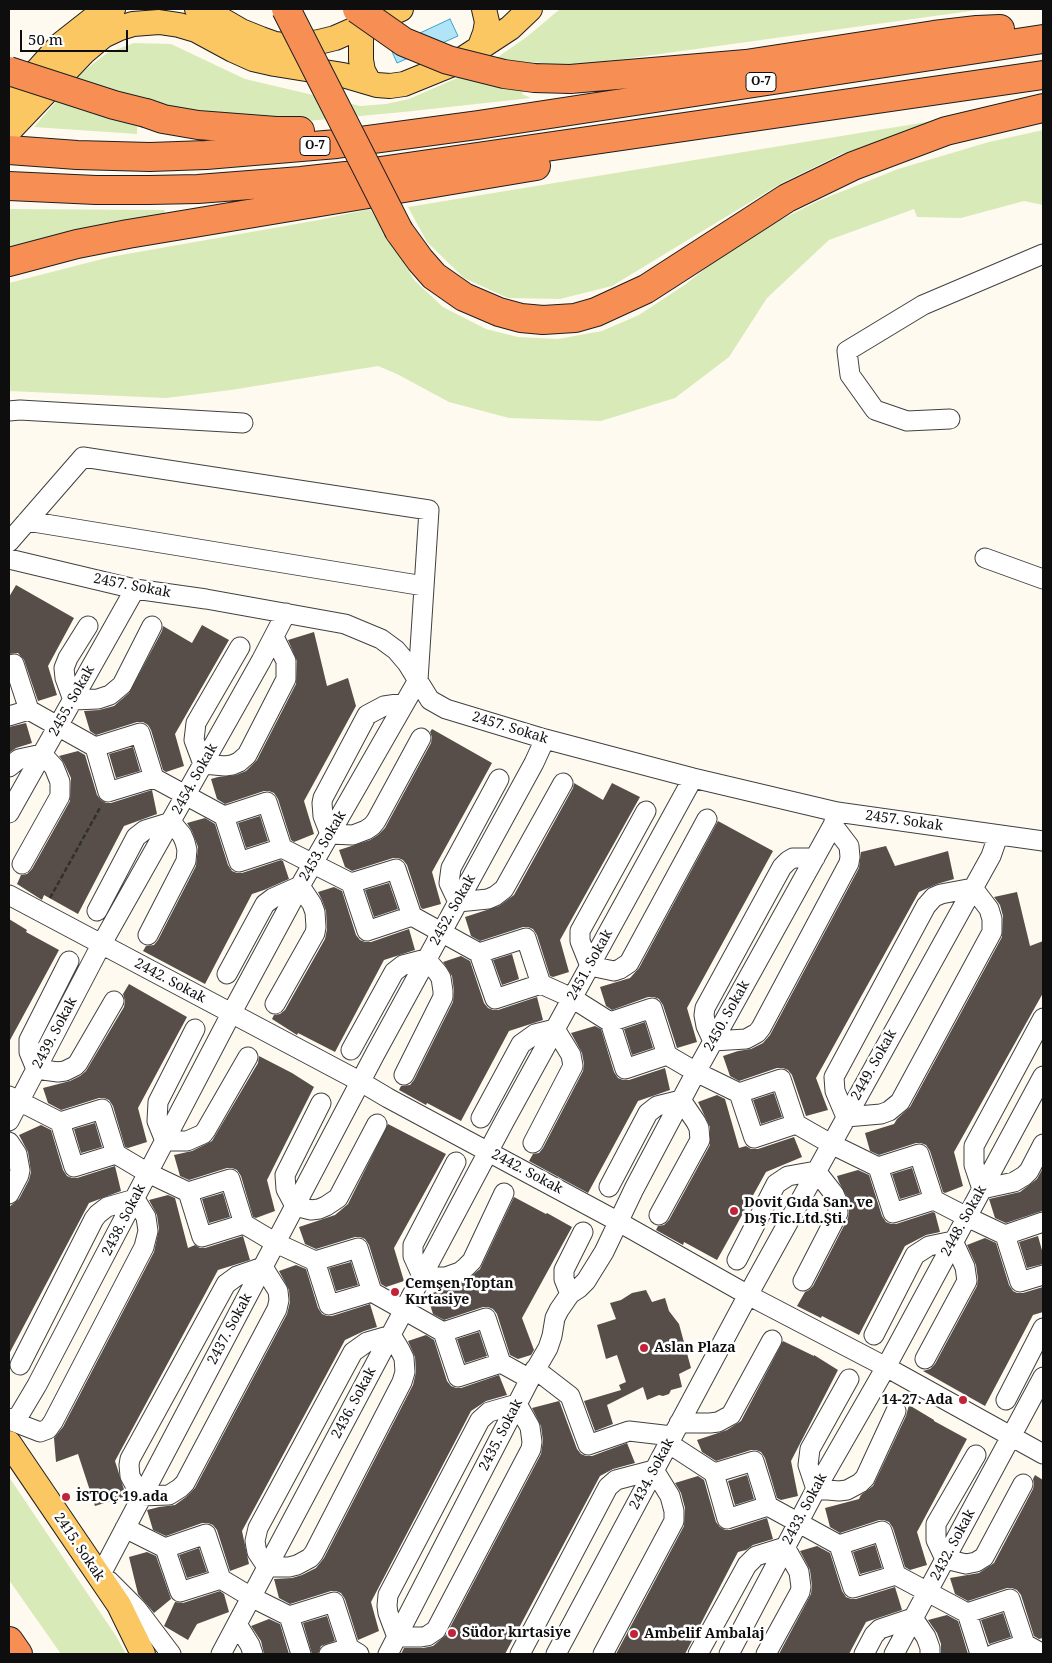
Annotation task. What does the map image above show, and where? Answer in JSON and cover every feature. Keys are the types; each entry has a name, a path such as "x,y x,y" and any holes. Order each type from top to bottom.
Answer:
{"highway":[{"path":"286,9 400,231 420,260 434,276 464,297 498,312 521,318 543,320 575,318 596,312 646,289 787,198 853,166 946,131 1043,108"},
{"path":"361,18 404,42 448,60 504,74 534,78 570,79 746,64 977,30 1010,29 1043,34"},
{"name":"O-7","path":"9,150 77,155 150,157 337,144 478,125 1043,39"},
{"path":"9,71 114,105 163,119 198,125 276,132 400,122 440,121 478,125"},
{"path":"9,186 96,190 149,190 255,185 346,176 1043,75"},
{"path":"9,262 77,244 128,234 528,168 572,157 614,138"},
{"path":"9,1641 18,1654"}],"main road":[{"path":"9,102 60,45 93,19 113,9"},
{"path":"197,9 261,39 275,44 291,46 335,38 361,18 401,9"},
{"path":"479,49 487,22 484,9"},
{"path":"9,131 72,64 97,42 120,28 145,22 160,22 196,30 253,59 343,75 377,85 390,86 404,84 458,62 479,49 510,18 530,9"},
{"path":"361,18 361,60 363,70 369,82"},
{"name":"2415. Sokak","path":"9,1443 100,1576 143,1654"}],"street":[{"path":"950,419 907,421 874,410 850,375 847,351 923,305 1043,254"},
{"path":"9,411 30,410 243,423"},
{"path":"9,542 83,457 430,510 418,680"},
{"path":"27,521 424,586"},
{"path":"984,558 1043,579"},
{"name":"2457. Sokak","path":"9,559 135,589 206,599 345,624 381,639 396,650 407,663 430,700 446,709 545,739 835,818 1043,842"},
{"name":"2455. Sokak","path":"9,813 135,589"},
{"name":"2454. Sokak","path":"101,944 171,822 286,613"},
{"path":"88,626 64,668 65,678 73,700 98,699 110,695 122,685 152,626"},
{"path":"240,647 196,723 194,740 203,764 232,765 247,755 286,679 286,661 274,637"},
{"path":"9,665 14,664 29,710 95,747 108,792 154,778"},
{"name":"2453. Sokak","path":"231,1014 312,864 418,680"},
{"path":"404,703 384,706 367,715 323,798 323,816 330,834 360,834 372,826 421,738"},
{"path":"9,716 29,710"},
{"path":"95,747 140,733 154,778 224,816 239,862 282,848"},
{"name":"2452. Sokak","path":"361,1082 534,763 545,739"},
{"path":"9,767 19,759 42,754 54,767 60,782 60,796 22,864"},
{"name":"2451. Sokak","path":"488,1152 693,778"},
{"path":"499,779 451,868 449,884 458,902 488,899 504,889 563,783"},
{"path":"224,816 267,802 282,848 351,884 367,931 412,916"},
{"path":"646,811 580,931 580,941 590,966 614,971 620,970 629,963 707,819"},
{"path":"713,1041 746,1039 761,1028 849,863 850,851 835,818"},
{"name":"2450. Sokak","path":"618,1221 696,1072 815,858 835,818"},
{"path":"97,911 136,837 146,830 171,822 182,835 185,842 187,850 186,861 148,935"},
{"name":"2449. Sokak","path":"748,1295 991,856 998,836"},
{"path":"351,884 396,869 412,916 479,953 494,999 542,984 572,998 610,1022 625,1069 667,1055"},
{"path":"226,974 265,904 273,898 300,886 315,912 315,933 275,1004"},
{"path":"973,888 990,909 992,932 900,1102 889,1111 881,1114 846,1117 835,1091 834,1077 926,906 934,897 941,894 973,888"},
{"name":"2442. Sokak","path":"9,895 361,1082 618,1221 748,1295 886,1366 1043,1454"},
{"path":"479,953 526,938 542,984"},
{"name":"2439. Sokak","path":"9,1121 14,1098 36,1069 101,944"},
{"path":"351,1050 394,972 403,965 426,960 441,978 444,991 443,997 404,1075"},
{"path":"69,961 29,1040 29,1052 36,1069 58,1072 75,1066 114,1001"},
{"path":"610,1022 652,1008 667,1055 696,1072 739,1092 781,1079 796,1124 831,1144 878,1167 919,1154 934,1200 1005,1234 1043,1222"},
{"name":"2438. Sokak","path":"9,1420 18,1417 26,1406 231,1014"},
{"path":"1043,1018 974,1146 974,1165 982,1188 1014,1182 1024,1176 1029,1171 1043,1144"},
{"path":"195,1029 158,1102 158,1121 165,1141 193,1140 203,1134 248,1057"},
{"path":"481,1118 521,1044 530,1037 555,1029 571,1055 572,1066 533,1143"},
{"name":"2448. Sokak","path":"886,1366 1043,1076"},
{"name":"2437. Sokak","path":"100,1576 361,1082"},
{"path":"739,1092 754,1138 796,1124"},
{"path":"14,1098 60,1122 102,1109 116,1154 148,1173 188,1192 230,1179 244,1224 276,1243 315,1261 358,1248 372,1292 443,1332 458,1377 501,1363 533,1374 570,1396 588,1445 629,1431 673,1434 718,1422 731,1415 772,1340"},
{"path":"609,1187 648,1113 657,1106 681,1100 699,1128 700,1140 659,1215"},
{"path":"321,1103 285,1174 286,1189 295,1206 311,1210 319,1209 338,1198 377,1124"},
{"path":"60,1122 74,1167 116,1154"},
{"path":"9,1142 17,1154 20,1165 19,1175 9,1194"},
{"name":"2436. Sokak","path":"221,1654 488,1152"},
{"path":"456,1162 413,1244 413,1256 422,1276 446,1277 460,1272 472,1261 504,1193"},
{"path":"878,1167 893,1213 934,1200"},
{"path":"737,1260 776,1184 788,1176 816,1171 834,1194 837,1200 838,1213 803,1281"},
{"path":"188,1192 202,1237 244,1224"},
{"path":"9,1420 40,1432 48,1429 53,1422 144,1247 148,1231 146,1217 135,1199 107,1208 98,1214 20,1365"},
{"name":"2435. Sokak","path":"388,1654 517,1404 548,1348 559,1310 570,1294 586,1281 604,1252 618,1221"},
{"path":"570,1294 564,1279 564,1270 583,1232"},
{"path":"1005,1234 1020,1282 1043,1275"},
{"path":"874,1335 915,1255 929,1246 953,1241 966,1267 967,1281 925,1359"},
{"path":"315,1261 329,1305 372,1292"},
{"path":"263,1267 278,1292 277,1309 186,1483 169,1495 141,1496 130,1476 130,1459 226,1284 237,1276 263,1267"},
{"name":"2434. Sokak","path":"556,1654 748,1295"},
{"path":"443,1332 486,1318 501,1363"},
{"path":"1006,1400 1043,1328"},
{"path":"391,1335 404,1358 405,1372 402,1382 314,1553 310,1558 297,1566 267,1567 258,1552 255,1541 258,1528 267,1511 353,1352 367,1342 391,1335"},
{"name":"2433. Sokak","path":"729,1654 816,1489 886,1366"},
{"name":"2432. Sokak","path":"894,1654 1043,1376"},
{"path":"849,1380 810,1449 808,1465 816,1489 847,1490 860,1483 865,1478 896,1411"},
{"path":"517,1404 530,1427 532,1449 436,1630 427,1636 397,1636 388,1613 388,1595 480,1420 489,1412 517,1404"},
{"path":"673,1434 714,1473 727,1519 768,1506"},
{"path":"976,1455 936,1524 936,1540 945,1559 966,1564 976,1562 984,1556 1023,1484"},
{"path":"714,1473 754,1460 768,1506 839,1545 853,1588 896,1575"},
{"path":"520,1654 608,1487 621,1479 654,1470 670,1496 674,1511 674,1521 603,1654"},
{"path":"124,1528 165,1548 206,1534 221,1579 289,1616 334,1602 354,1651 329,1654"},
{"path":"839,1545 882,1531 896,1575 927,1593 967,1613 1010,1599 1025,1644 1043,1654"},
{"path":"698,1654 747,1565 752,1559 761,1554 785,1547 799,1572 801,1588 766,1654"},
{"path":"165,1548 180,1592 221,1579"},
{"path":"100,1576 109,1581 137,1609 171,1654"},
{"path":"967,1613 980,1654"},
{"path":"289,1616 301,1654"},
{"path":"864,1654 874,1635 880,1629 913,1618 926,1637 930,1654"},
{"path":"237,1624 250,1644 252,1654"},
{"path":"994,1654 1025,1644"}],"path":[{"path":"42,913 108,792"}],"green space":[{"path":"560,9 985,9 566,67 536,62 522,94 531,98 296,122 221,117 138,101 137,134 34,127 80,74 107,53 134,43 171,44 245,79 360,106 386,104 409,99 485,66 528,36"},
{"path":"945,119 841,154 780,184 612,286 560,299 508,298 464,278 427,242 408,207"},
{"path":"1043,130 1043,205 1024,201 961,218 917,217 914,209 829,240 767,298 729,357 675,398 601,421 509,418 449,402 378,366 231,390 166,398 9,391 9,283 110,257 319,220 370,209 415,281 443,307 486,329 518,337 558,339 602,331 639,315 686,284 741,240 818,201 898,169 989,142"},
{"path":"9,209 164,210 166,216 9,251"},
{"path":"9,1477 116,1636 126,1654 61,1654 9,1580"}],"water":[{"path":"450,19 458,36 397,63 390,47"}],"building":[{"path":"16,585 74,618 48,666 57,695 38,701 24,660 18,653 9,654 9,597"},
{"path":"202,625 229,640 175,734 184,766 166,772 163,770 151,730 143,722 137,722 96,735 90,731 84,711 114,706 129,693 163,626 192,643"},
{"path":"314,632 327,686 348,678 356,706 304,801 314,834 294,842 291,840 278,799 274,793 264,791 225,804 217,799 211,779 236,775 246,771 257,760 296,684 297,661 288,640"},
{"path":"26,723 32,743 16,748 9,753 9,727"},
{"path":"432,729 492,763 432,872 441,904 423,909 421,908 407,865 403,860 393,858 352,871 345,867 339,850 370,840 385,828 431,743 432,737 430,732"},
{"path":"133,747 140,771 116,778 109,754"},
{"path":"78,751 85,755 97,795 101,800 111,803 152,790 157,814 124,826 78,914 44,895 42,900 17,884 21,875 27,874 32,869 70,801 71,778 59,756"},
{"path":"574,783 603,800 612,783 640,797 560,940 569,972 553,977 550,976 537,935 533,929 523,927 480,941 471,936 465,917 499,906 514,895"},
{"path":"260,816 268,841 246,848 238,823"},
{"path":"205,818 215,824 228,865 232,871 242,873 281,860 289,879 252,894 205,984 143,951 146,946 154,945 158,940 196,866 198,847 187,823"},
{"path":"718,821 773,851 687,1008 697,1042 677,1048 663,1005 659,999 648,997 612,1010 606,1006 600,987 630,978 639,968"},
{"path":"886,846 895,866 948,851 954,879 919,892 816,1078 828,1110 806,1116 792,1075 788,1070 777,1068 739,1081 730,1076 723,1056 751,1049 763,1043 770,1035 859,868 861,852"},
{"path":"389,883 398,909 374,917 365,890"},
{"path":"334,887 342,891 356,935 360,940 371,942 409,929 415,950 384,960 335,1052 298,1033 297,1035 272,1019 274,1015 280,1014 285,1010 325,939 327,929 326,911 318,892"},
{"path":"1017,892 1030,946 1043,941 1043,993 954,1152 963,1186 945,1193 943,1192 930,1151 926,1145 916,1143 879,1155 870,1151 865,1133 894,1124 910,1107 1002,937 1003,916 1000,905 994,897"},
{"path":"9,919 27,930 26,932 59,950 9,1042"},
{"path":"512,954 519,979 502,985 493,960"},
{"path":"461,956 470,961 484,1003 488,1008 498,1010 537,997 543,1020 509,1031 461,1121 399,1090 401,1086 410,1085 414,1080 453,1002 452,976 443,962"},
{"path":"129,984 187,1017 138,1108 147,1142 128,1148 125,1147 113,1106 109,1100 99,1098 61,1110 48,1103 43,1088 70,1081 86,1071 124,1007 123,994"},
{"path":"645,1022 653,1048 632,1055 624,1029"},
{"path":"595,1026 601,1029 614,1072 618,1078 629,1080 665,1068 670,1090 638,1101 588,1193 529,1161 533,1154 539,1153 543,1148 583,1071 582,1053 571,1033"},
{"path":"259,1056 314,1087 267,1180 275,1211 256,1218 253,1217 241,1176 237,1170 227,1168 189,1180 180,1176 174,1155 192,1151 212,1141 258,1063"},
{"path":"774,1093 782,1117 761,1124 753,1100"},
{"path":"717,1095 725,1099 739,1148 746,1146 751,1149 758,1149 794,1137 802,1157 766,1172 717,1260 684,1242 683,1245 656,1230 658,1226 664,1225 669,1220 710,1145 710,1127 698,1102"},
{"path":"95,1123 102,1147 81,1153 74,1129"},
{"path":"388,1124 446,1154 394,1248 404,1281 386,1287 381,1284 369,1245 365,1239 355,1237 316,1249 305,1244 299,1227 335,1215 348,1204"},
{"path":"41,1125 51,1130 63,1170 67,1176 77,1178 115,1166 121,1191 89,1203 9,1354 9,1207 19,1199 31,1172 28,1152 19,1135"},
{"path":"912,1168 920,1193 900,1199 892,1174"},
{"path":"1043,1168 1042,1211 1006,1223 995,1218 989,1199 1020,1192 1037,1179"},
{"path":"858,1170 869,1175 882,1216 886,1222 896,1224 933,1212 935,1213 940,1232 926,1235 905,1246 859,1335 822,1316 821,1318 797,1306 805,1292 813,1286 848,1218 847,1197 837,1176"},
{"path":"223,1193 230,1217 209,1223 202,1199"},
{"path":"168,1195 175,1198 188,1248 195,1245 205,1248 243,1236 250,1260 218,1270 115,1461 126,1496 95,1506 78,1454 56,1462 54,1438 63,1427 154,1252 159,1229 157,1215 149,1200"},
{"path":"514,1197 572,1227 522,1318 534,1350 531,1355 518,1359 510,1355 497,1314 493,1309 483,1307 444,1320 433,1314 427,1295 464,1282 480,1269"},
{"path":"1038,1236 1043,1254 1043,1264 1027,1268 1019,1242"},
{"path":"985,1238 996,1243 1009,1285 1013,1291 1023,1293 1043,1287 1043,1312 1033,1315 985,1406 923,1371 930,1369 935,1364 977,1286 976,1265 967,1245"},
{"path":"351,1262 358,1285 336,1291 329,1268"},
{"path":"296,1265 306,1269 318,1308 322,1314 332,1316 370,1304 377,1327 345,1340 242,1531 249,1564 230,1571 217,1530 213,1525 202,1523 166,1536 153,1530 147,1510 175,1505 195,1488 287,1314 290,1302 289,1290 279,1271"},
{"name":"Aslan Plaza","path":"646,1290 652,1302 665,1298 669,1311 679,1324 691,1368 679,1374 682,1387 671,1390 669,1394 659,1395 647,1400 643,1387 607,1405 613,1424 595,1431 584,1401 621,1390 619,1385 626,1382 617,1355 606,1359 597,1325 616,1319 610,1303 621,1300 632,1293"},
{"path":"479,1332 487,1356 465,1363 457,1339"},
{"path":"426,1335 434,1340 447,1381 451,1386 461,1388 499,1375 507,1395 486,1401 471,1411 371,1602 379,1631 358,1640 345,1599 341,1593 331,1591 290,1604 279,1598 274,1579 292,1578 302,1575 316,1568 324,1558 413,1385 416,1372 415,1357 408,1341"},
{"path":"783,1341 814,1355 838,1370 791,1461 798,1496 781,1500 777,1498 765,1458 761,1452 751,1450 716,1461 702,1452 697,1440 727,1430 741,1421"},
{"path":"559,1401 577,1449 581,1454 592,1456 627,1443 635,1463 613,1469 600,1476 505,1654 401,1654 404,1648 433,1646 446,1635 541,1454 543,1441 541,1426 532,1408"},
{"path":"909,1405 967,1439 917,1532 927,1565 910,1570 905,1567 893,1528 889,1522 879,1520 840,1533 830,1527 825,1508 859,1499 861,1495 873,1486 906,1416"},
{"path":"747,1475 754,1499 735,1505 728,1481"},
{"path":"1035,1475 1043,1480 1043,1638 1039,1639 1034,1636 1021,1595 1017,1590 1007,1588 968,1601 955,1594 950,1578 979,1573 994,1563 1033,1489"},
{"path":"698,1476 704,1480 716,1522 720,1527 730,1530 767,1518 773,1539 738,1552 685,1654 616,1654 684,1526 685,1508 681,1493 675,1483"},
{"path":"875,1545 882,1568 860,1574 853,1552"},
{"path":"817,1546 830,1553 842,1591 846,1597 856,1599 895,1587 902,1610 866,1622 849,1654 779,1654 811,1594 810,1570 800,1551"},
{"path":"199,1548 207,1572 187,1578 179,1555"},
{"path":"147,1552 156,1556 171,1599 154,1613 138,1594 129,1557"},
{"path":"220,1591 224,1594 229,1612 197,1624 188,1640 164,1626 175,1602 183,1603"},
{"path":"1003,1613 1011,1637 989,1644 981,1620"},
{"path":"947,1615 958,1621 968,1654 941,1654 941,1644 937,1633 928,1620"},
{"path":"327,1616 335,1641 321,1646 318,1654 312,1654 303,1623"},
{"path":"269,1619 280,1624 289,1654 264,1654 261,1641 251,1626"}],"place":[{"name":"Dovit Gıda San. ve Dış Tic.Ltd.Şti.","path":"734,1211"},
{"name":"Cemşen Toptan Kırtasiye","path":"395,1292"},
{"name":"Aslan Plaza","path":"644,1348"},
{"name":"14-27. Ada","path":"963,1400"},
{"name":"İSTOÇ 19.ada","path":"66,1497"},
{"name":"Südor kırtasiye","path":"452,1633"},
{"name":"Ambelif Ambalaj","path":"634,1634"}]}
